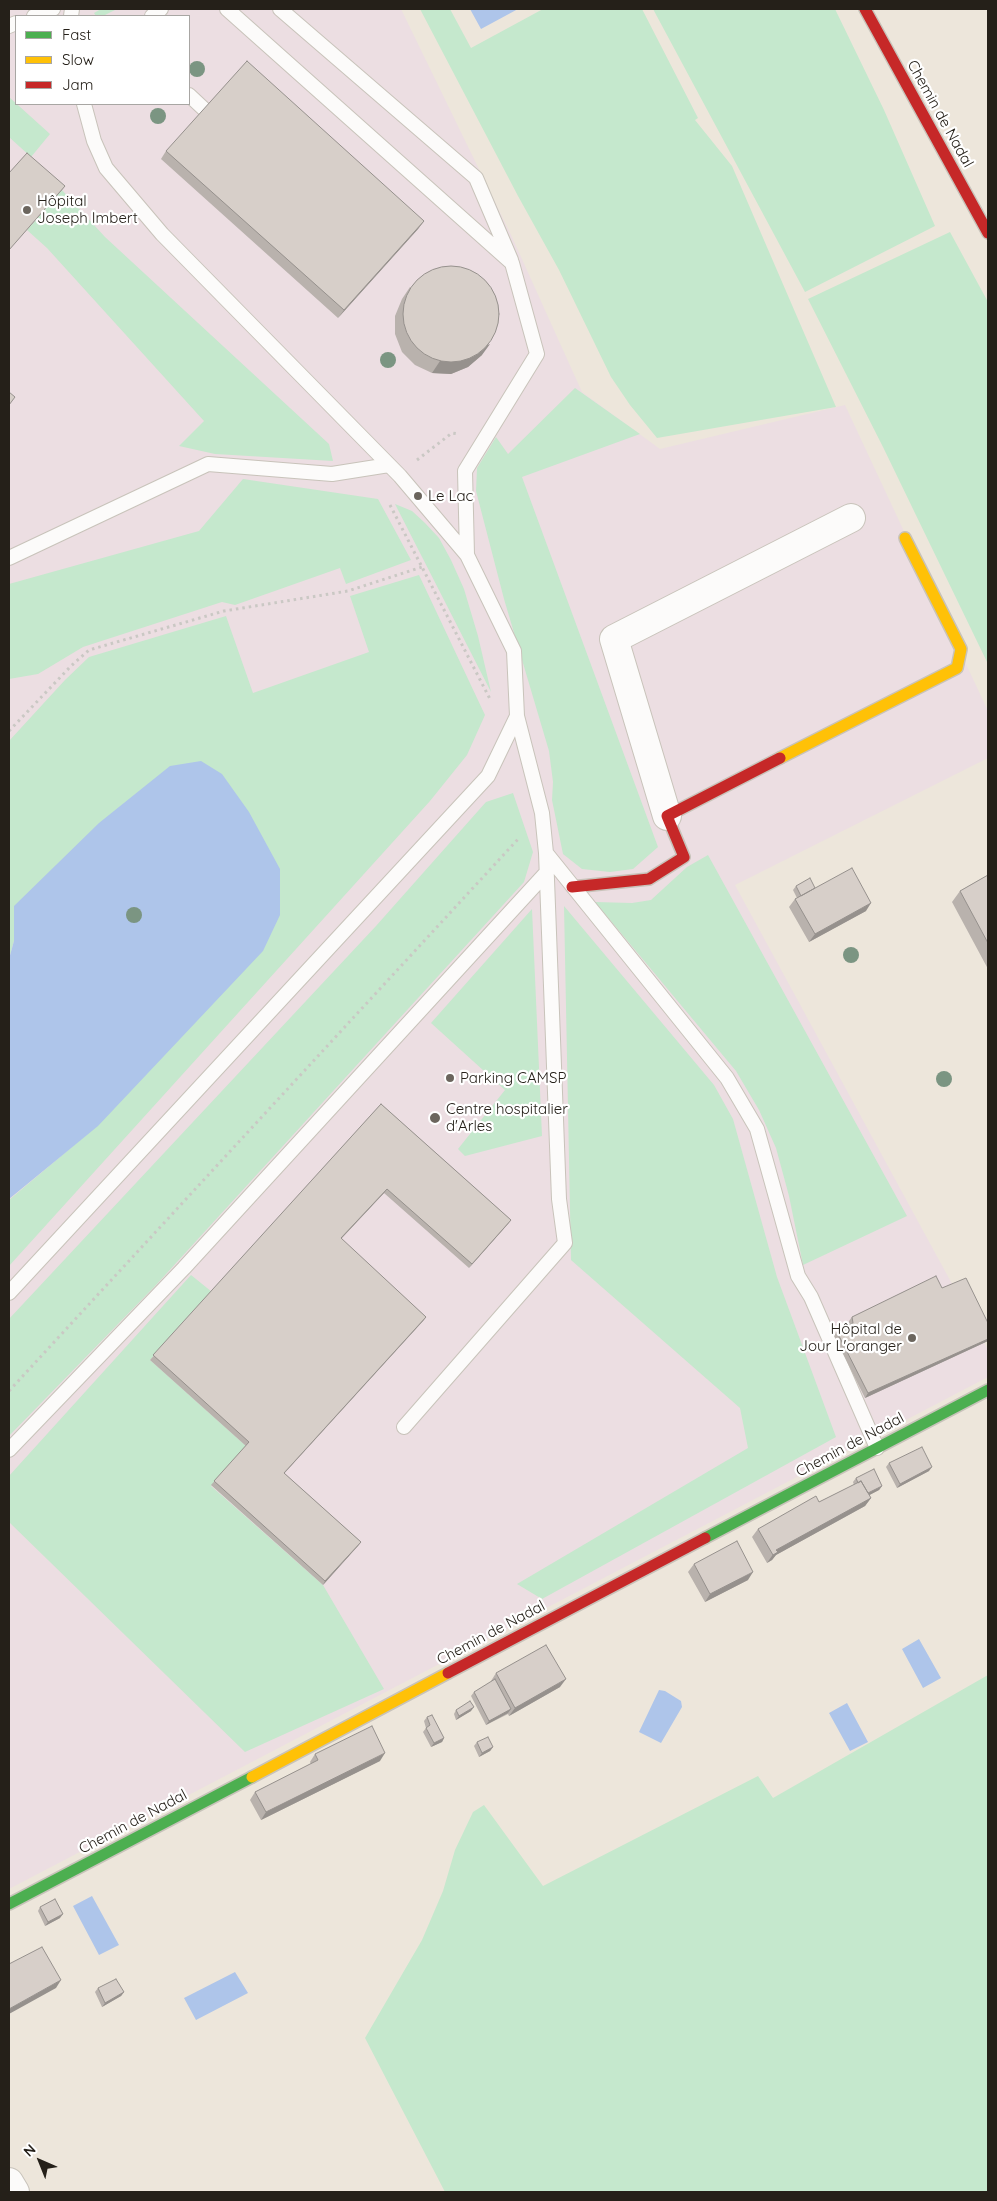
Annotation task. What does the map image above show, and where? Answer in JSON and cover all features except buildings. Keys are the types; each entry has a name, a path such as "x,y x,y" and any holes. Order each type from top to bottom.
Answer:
{"street":[{"name":"Chemin de Nadal","path":"865,9 988,233"},
{"path":"572,887 649,879 684,857 668,816 614,639 851,518"},
{"path":"668,816 957,668 960,649 905,538"},
{"name":"Chemin de Nadal","path":"9,1904 988,1390"},
{"path":"9,2182 15,2192"}],"lane":[{"path":"37,15 53,9"},
{"path":"227,9 512,263"},
{"path":"280,9 476,178 512,263 537,354 465,471 467,554"},
{"path":"190,96 205,110"},
{"path":"84,105 94,141 106,168 150,220 389,465 467,554 514,651 517,716 542,813 546,853 559,1199 565,1243 404,1427"},
{"path":"9,558 208,464 332,474 389,465"},
{"path":"9,1293 488,776 517,716"},
{"path":"546,853 727,1078 757,1129 798,1276 811,1296 877,1448"},
{"path":"9,1450 184,1268 547,872"}],"path":[{"path":"9,731 71,666 89,650 224,611 348,591 422,567"},
{"path":"9,1391 542,813"}],"shaded area":[{"name":"Centre hospitalier d'Arles","path":"9,9 401,9 512,237 582,392 660,449 845,405 988,711 988,758 735,885 988,1350 988,1377 9,1889"}],"green space":[{"path":"101,9 117,9 105,15 95,15 94,13"},
{"path":"420,9 450,9 471,48 543,9 642,9 698,118 695,120 732,166 836,407 657,438 630,405 611,377 559,270"},
{"path":"653,9 835,9 884,110 935,226 805,292"},
{"path":"9,97 15,102 15,105 18,105 50,134 31,157 9,137"},
{"path":"62,190 105,237 329,444 333,461 215,454 179,446 204,421 47,248 27,230"},
{"path":"950,232 988,302 988,664 883,447 808,299"},
{"path":"575,388 640,434 522,477 658,847 633,869 610,872 582,869 563,854 552,800 553,782 549,751 504,599 476,491 477,468 496,437 508,454"},
{"path":"243,479 378,499 411,560 346,584 340,568 235,605 222,602 83,647 38,674 9,679 9,584 199,531"},
{"path":"395,504 412,511 425,523 439,538 451,560 464,589 478,636 491,692"},
{"path":"419,575 485,715 467,755 430,801 9,1266 9,1200 98,1125 14,906 14,941 9,959 9,741 65,680 89,657 226,616 253,693 369,652 350,596"},
{"path":"513,793 533,852 524,882 156,1285 9,1436 9,1319 376,926 486,802"},
{"path":"708,855 907,1216 803,1265 789,1196 776,1148 759,1110 736,1071 595,902 632,903 651,900 687,867"},
{"path":"564,906 714,1085 733,1119 777,1277 836,1437 542,1599 517,1584 748,1448 740,1408 571,1260"},
{"path":"532,909 542,1136 465,1156 458,1149 505,1090 431,1023"},
{"path":"191,1275 212,1292 150,1360 246,1446 211,1486 323,1585 384,1689 245,1752 9,1522 9,1476"},
{"path":"988,1675 988,2192 445,2192 365,2038 422,1940 443,1891 455,1850 473,1812 484,1805 543,1886 758,1776 773,1798"}],"water":[{"path":"470,9 518,9 481,29"},
{"path":"201,761 222,774 249,812 280,869 280,915 263,951 98,1126 9,1199 9,959 14,941 14,906 99,823 170,766"},
{"path":"919,1639 941,1678 923,1688 902,1649"},
{"path":"659,1690 665,1691 681,1701 682,1707 661,1743 639,1732"},
{"path":"847,1703 868,1742 850,1751 829,1713"},
{"path":"92,1896 119,1945 99,1955 73,1906"},
{"path":"235,1972 248,1993 196,2020 184,1998"}],"traffic: fast":[{"path":"705,1538 988,1390"},
{"path":"9,1904 252,1777"}],"traffic: slow":[{"path":"780,758 957,668 961,649 905,538"},
{"path":"252,1777 448,1673"}],"traffic: jam":[{"path":"865,9 988,233"},
{"path":"572,887 649,879 684,857 667,816 780,758"},
{"path":"448,1673 705,1538"}],"place":[{"name":"Hôpital Joseph Imbert","path":"27,210"},
{"name":"Le Lac","path":"418,496"},
{"name":"Parking CAMSP","path":"450,1078"},
{"name":"Centre hospitalier d'Arles","path":"435,1118"},
{"name":"Hôpital de Jour L'oranger","path":"912,1338"}]}
